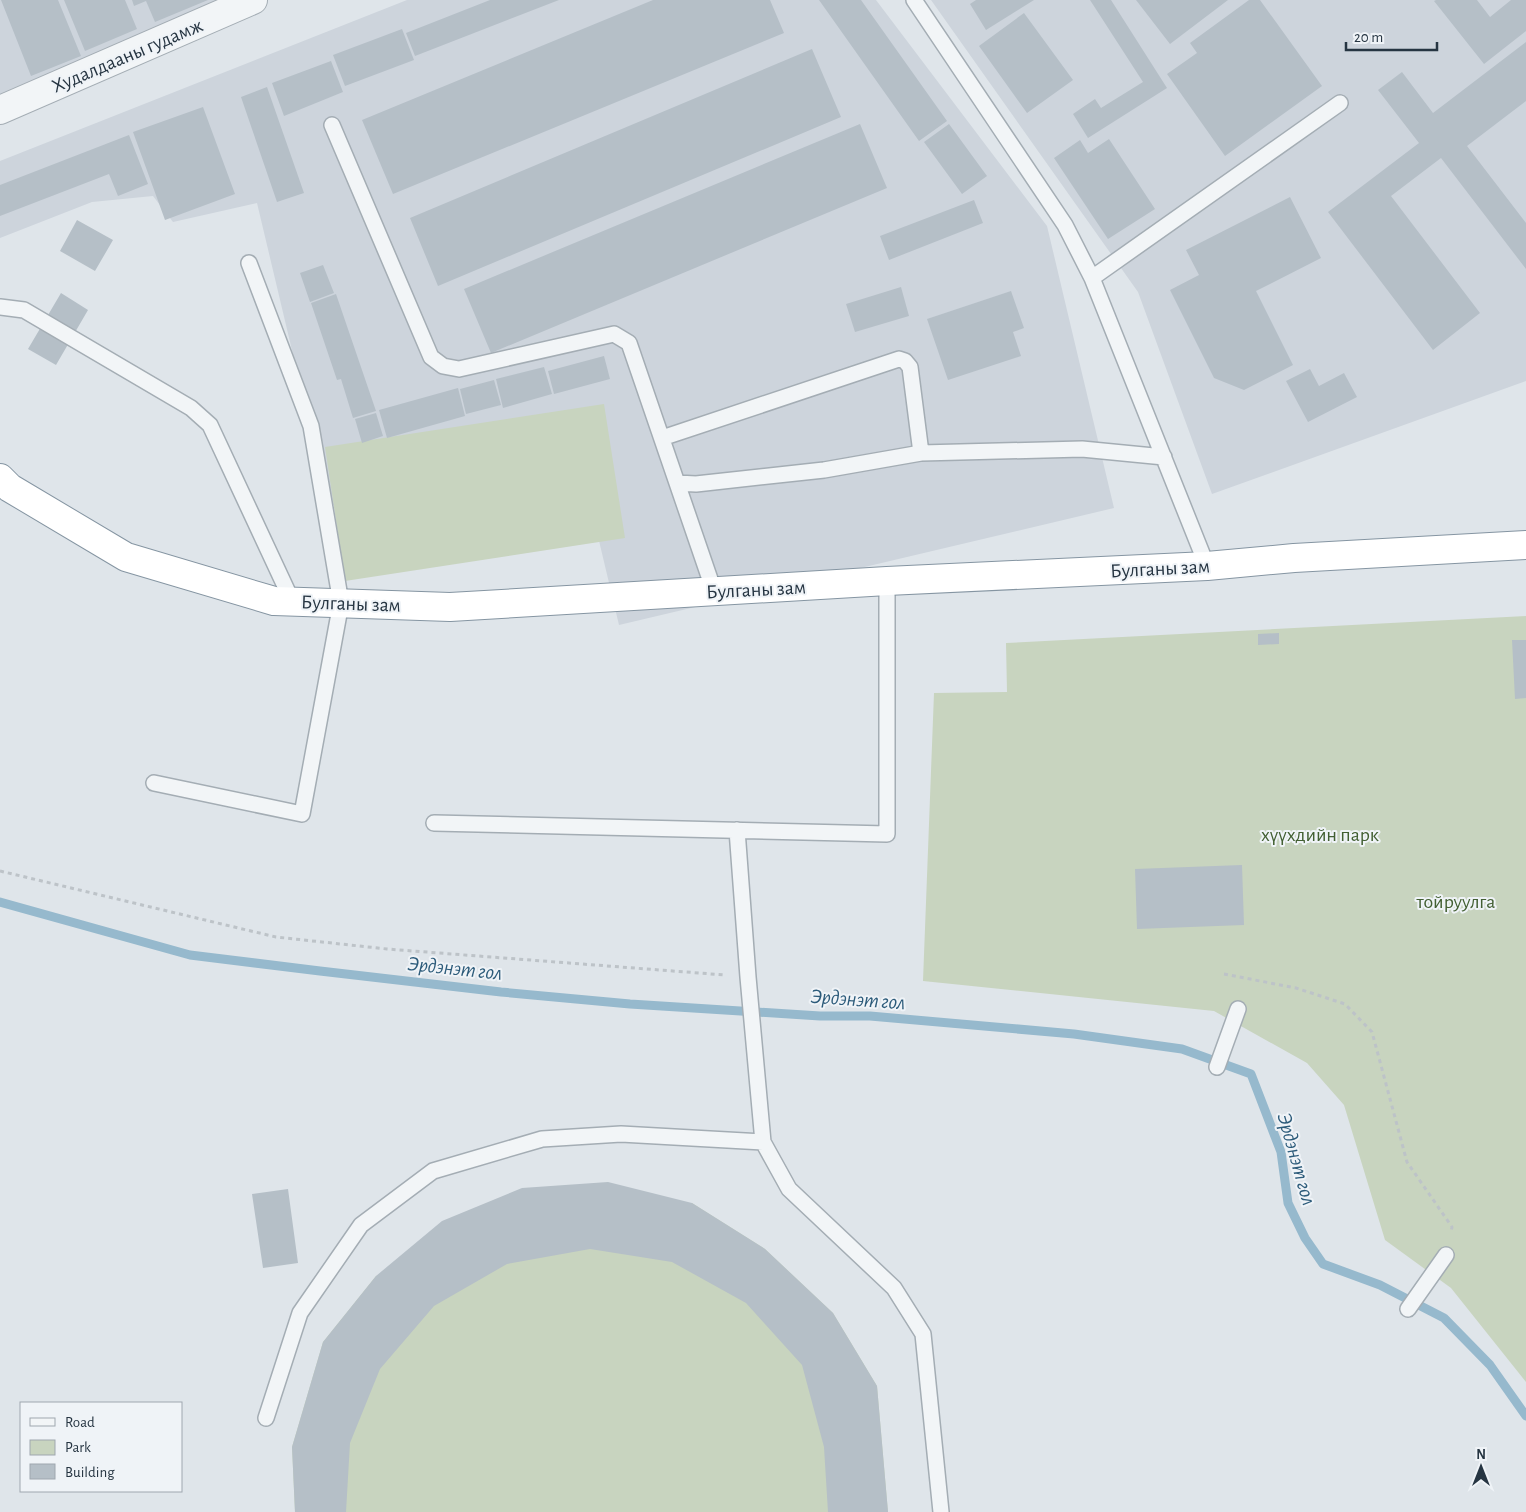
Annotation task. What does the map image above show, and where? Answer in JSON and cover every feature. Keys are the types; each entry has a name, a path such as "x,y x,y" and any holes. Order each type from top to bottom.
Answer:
{"highway":[{"name":"Булганы зам","path":"3,484 126,557 274,600 292,601 450,607 887,581 1207,566 1294,558 1526,545"}],"street":[{"name":"Худалдааны гудамж","path":"0,110 253,0"}],"lane":[{"path":"914,0 1065,225 1092,278 1207,566"},
{"path":"1092,278 1340,103"},
{"path":"332,125 431,357 443,366 459,369 614,334 629,343 714,592"},
{"path":"154,783 302,814 341,602 311,426 248,263"},
{"path":"0,307 24,310 191,408 210,425 292,601"},
{"path":"662,438 900,359 905,361 910,367 921,453"},
{"path":"677,483 696,484 824,470 921,453 1082,449 1164,457"},
{"path":"434,823 887,834 887,581"},
{"path":"737,830 763,1142 789,1189 894,1288 923,1334 941,1512"},
{"path":"1217,1067 1238,1009"},
{"path":"266,1418 300,1313 361,1225 433,1171 542,1139 620,1134 763,1142"},
{"path":"1408,1309 1446,1255"}],"path":[{"path":"0,871 276,937 387,949 748,977"},
{"path":"1224,974 1296,988 1345,1004 1372,1032 1407,1162 1452,1227 1446,1255"}],"shaded area":[{"path":"0,0 230,0 0,101"},
{"path":"407,0 876,0 1047,226 1114,508 619,625 577,448 329,506 257,203 173,222 153,196 92,202 0,238 0,161"},
{"path":"931,0 1526,0 1526,381 1212,494 1138,292"}],"green space":[{"path":"604,404 625,538 345,581 325,447"},
{"name":"хүүхдийн парк","path":"1526,616 1526,1382 1451,1288 1385,1240 1344,1105 1307,1063 1214,1011 923,981 934,693 1007,692 1006,643"},
{"path":"692,1203 765,1249 833,1313 877,1386 888,1512 295,1512 292,1447 323,1342 376,1276"}],"building":[{"path":"1,0 58,0 81,56 31,76"},
{"path":"64,0 125,0 137,29 85,51"},
{"path":"132,0 208,0 155,22 146,1 134,6"},
{"path":"490,0 559,0 415,56 406,33"},
{"path":"653,0 770,0 784,33 393,194 362,120"},
{"path":"819,0 861,0 947,121 919,141"},
{"path":"976,0 1034,0 986,30 970,4"},
{"path":"1090,0 1111,0 1167,88 1088,138 1073,114 1095,99 1101,108 1143,82"},
{"path":"1136,0 1228,0 1170,44"},
{"path":"1249,0 1260,0 1322,86 1225,156 1167,74 1197,53 1190,43"},
{"path":"1477,0 1490,17 1511,0 1526,0 1526,31 1484,64 1434,1"},
{"path":"1024,13 1073,80 1027,113 979,46"},
{"path":"402,29 414,60 345,86 333,55"},
{"path":"1526,42 1526,101 1467,146 1526,223 1526,269 1441,158 1391,196 1480,313 1433,350 1328,212 1419,143 1378,90 1402,72 1433,113"},
{"path":"812,49 841,117 438,286 410,218"},
{"path":"331,61 343,92 284,116 272,83"},
{"path":"267,87 304,193 277,202 241,97"},
{"path":"203,107 235,194 165,220 133,132"},
{"path":"860,124 887,188 491,353 464,289"},
{"path":"949,124 987,176 962,194 924,142"},
{"path":"129,135 148,184 118,196 109,174 0,216 0,185"},
{"path":"1109,139 1155,209 1108,239 1054,158 1080,140 1088,153"},
{"path":"1290,197 1321,258 1256,291 1293,365 1244,390 1214,378 1170,290 1199,275 1186,250"},
{"path":"974,200 983,223 889,260 880,236"},
{"path":"77,220 113,240 95,271 60,251"},
{"path":"323,265 334,293 310,302 300,273"},
{"path":"901,287 909,316 855,332 846,304"},
{"path":"1011,291 1024,328 1013,332 1021,356 948,380 927,319"},
{"path":"61,293 88,310 56,365 28,349"},
{"path":"336,294 376,411 353,418 341,379 337,380 311,303"},
{"path":"604,356 610,379 554,394 548,371"},
{"path":"544,367 552,394 503,408 496,379"},
{"path":"1310,369 1319,386 1344,373 1357,397 1308,422 1286,381"},
{"path":"494,380 501,405 466,414 460,389"},
{"path":"458,388 465,416 387,438 379,410"},
{"path":"376,413 383,436 362,443 355,419"},
{"path":"1279,633 1279,644 1258,645 1258,634"},
{"path":"1512,640 1526,640 1526,698 1515,699"},
{"path":"1242,865 1244,925 1137,929 1135,869"},
{"path":"608,1182 692,1203 765,1249 833,1313 877,1386 888,1512 828,1512 824,1447 802,1365 746,1303 672,1262 590,1249 507,1264 434,1306 380,1369 350,1443 346,1512 295,1512 292,1447 323,1342 376,1276 442,1221 522,1188"},
{"path":"288,1189 298,1263 263,1268 252,1194"}],"waterway":[{"name":"Эрдэнэт гол","path":"0,902 190,955 501,992 630,1004 820,1016 870,1016 1074,1034 1182,1049 1251,1074 1281,1152 1288,1203 1305,1238 1323,1264 1380,1285 1444,1318 1490,1365 1526,1416"}],"park label":[{"name":"тойруулга","path":"1456,901"}]}
